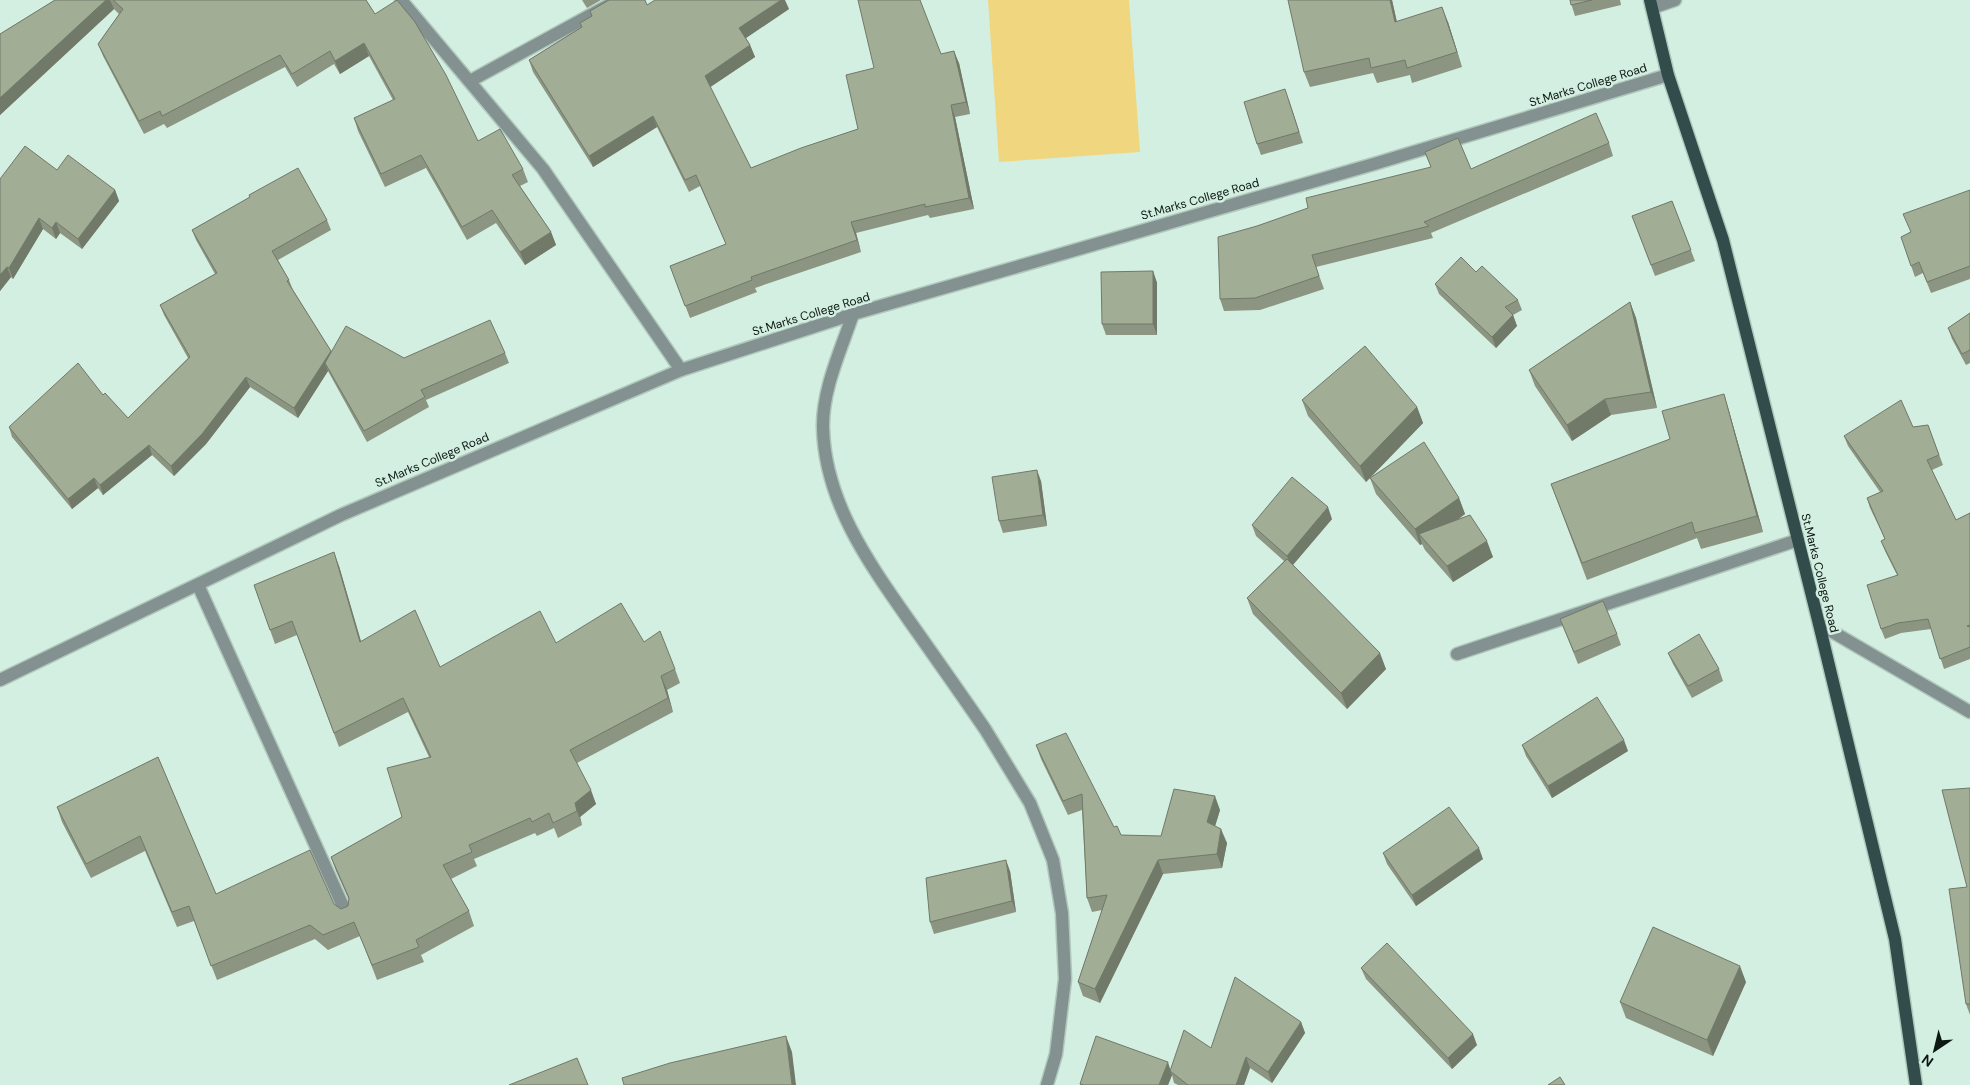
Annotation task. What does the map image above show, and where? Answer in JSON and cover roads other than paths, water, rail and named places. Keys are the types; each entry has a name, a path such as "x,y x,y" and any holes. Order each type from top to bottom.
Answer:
{"main road":[{"name":"St.Marks College Road","path":"1651,4 1668,75 1722,240 1819,624 1895,939 1916,1085"}],"street":[{"path":"402,0 543,169 681,370"},
{"path":"470,81 618,0"},
{"path":"1651,4 1675,0"},
{"name":"St.Marks College Road","path":"0,680 350,511 681,370 853,314 1374,164 1668,75"},
{"path":"853,314 826,394 823,428 828,468 841,509 867,560 994,743 1030,803 1053,860 1062,913 1065,979 1056,1054 1047,1085"},
{"path":"1457,654 1798,540"},
{"path":"198,584 347,914"},
{"path":"1819,624 1970,712"}]}
